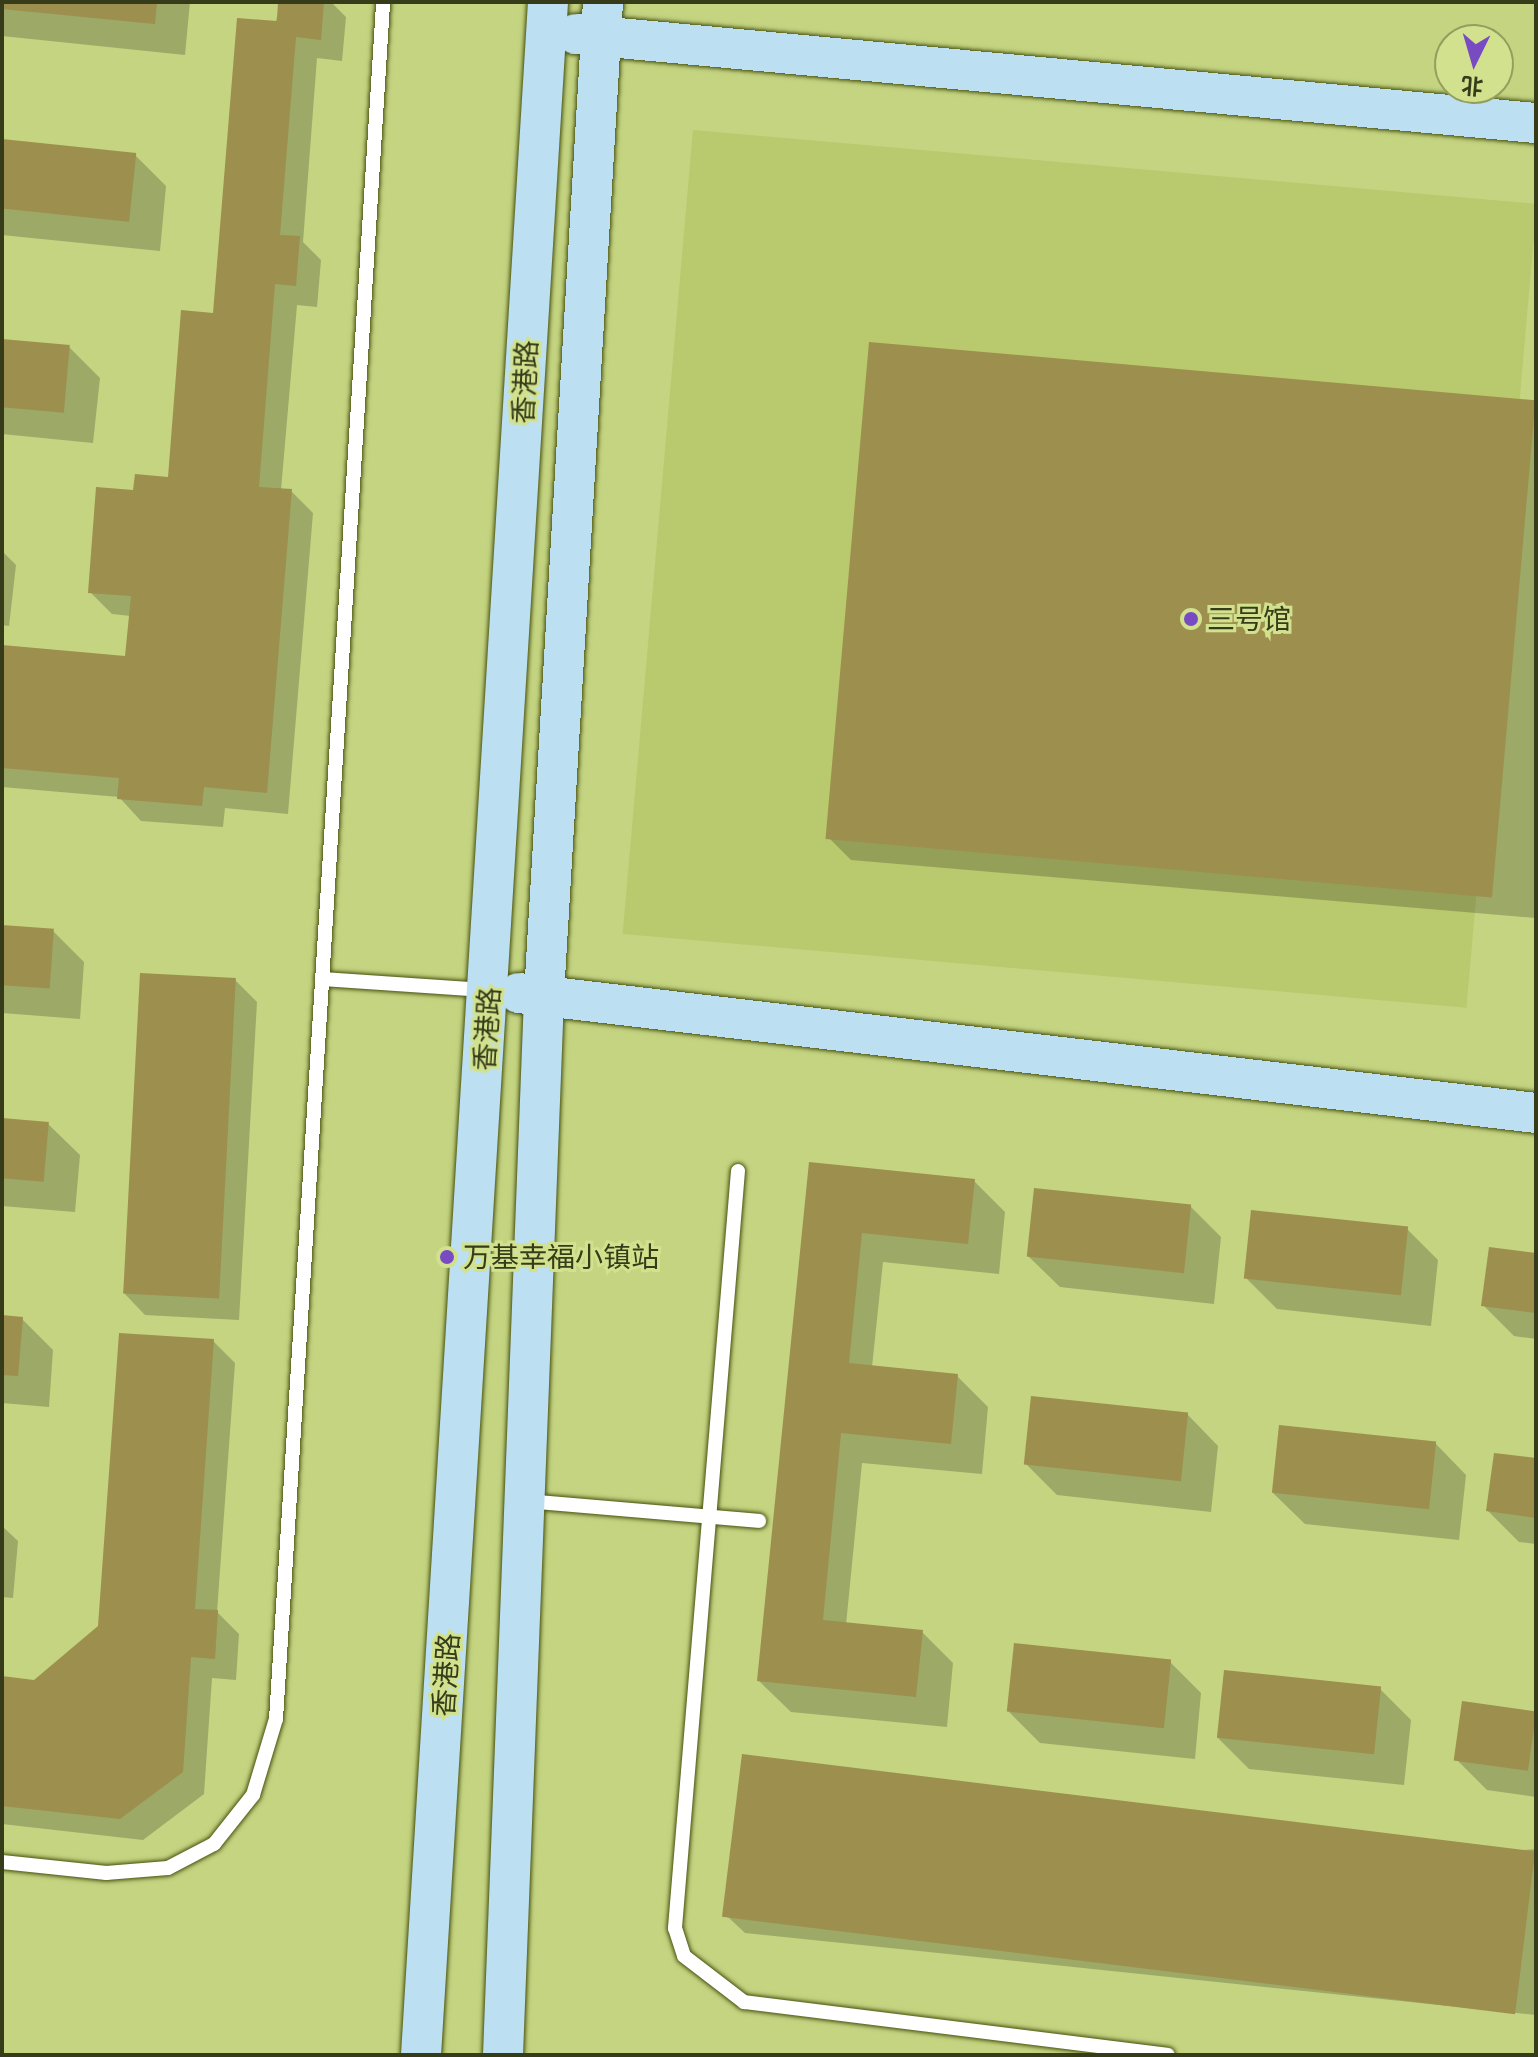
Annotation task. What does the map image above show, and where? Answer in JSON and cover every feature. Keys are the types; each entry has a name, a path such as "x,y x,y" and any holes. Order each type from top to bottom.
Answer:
{"main road":[{"path":"547,16 602,19 1536,123"},
{"name":"香港路","path":"421,2055 490,991 547,16"},
{"name":"香港路","path":"503,2055 544,995 602,19"},
{"path":"490,991 1536,1113"}],"lane":[{"path":"2,1862 106,1873 168,1868 214,1844 253,1795 276,1719 383,2"},
{"path":"322,979 490,991"},
{"path":"738,1171 675,1928 684,1956 744,2002 1168,2055"},
{"path":"523,1501 759,1521"}],"shaded area":[{"path":"693,130 1536,204 1466,1008 623,934"}],"building":[{"path":"2,2 157,2 155,24 2,9"},
{"path":"278,2 324,2 321,40 296,37 280,235 300,236 296,286 275,284 259,487 292,489 267,793 204,787 202,806 117,799 119,778 2,768 2,645 125,656 131,596 88,593 96,487 133,490 135,474 168,477 181,310 213,313 237,18 277,21"},
{"path":"2,139 136,153 129,222 2,208"},
{"path":"2,339 70,345 64,413 2,407"},
{"name":"三号馆","path":"869,342 1535,400 1492,897 826,839"},
{"path":"2,925 54,929 50,988 2,985"},
{"path":"140,973 236,978 219,1299 123,1294"},
{"path":"2,1118 49,1122 44,1182 2,1178"},
{"path":"809,1162 975,1179 968,1244 862,1233 849,1363 958,1374 951,1444 841,1433 823,1620 923,1630 916,1697 757,1681"},
{"path":"1034,1188 1191,1205 1184,1273 1027,1257"},
{"path":"1251,1210 1408,1227 1401,1295 1244,1279"},
{"path":"1489,1247 1536,1253 1536,1313 1481,1306"},
{"path":"2,1315 23,1317 18,1376 2,1375"},
{"path":"119,1333 214,1339 195,1609 218,1610 215,1659 191,1657 183,1772 120,1819 2,1806 2,1676 34,1680 98,1626"},
{"path":"1031,1396 1188,1413 1181,1481 1024,1465"},
{"path":"1279,1425 1436,1442 1429,1509 1272,1493"},
{"path":"1494,1453 1536,1458 1536,1518 1486,1511"},
{"path":"1014,1643 1171,1660 1164,1728 1007,1712"},
{"path":"1224,1670 1381,1687 1374,1754 1217,1738"},
{"path":"1462,1701 1536,1711 1528,1771 1454,1760"},
{"path":"742,1754 1535,1851 1515,2014 722,1917"}],"place":[{"name":"三号馆","path":"1191,619"},
{"name":"万基幸福小镇站","path":"447,1257"}]}
